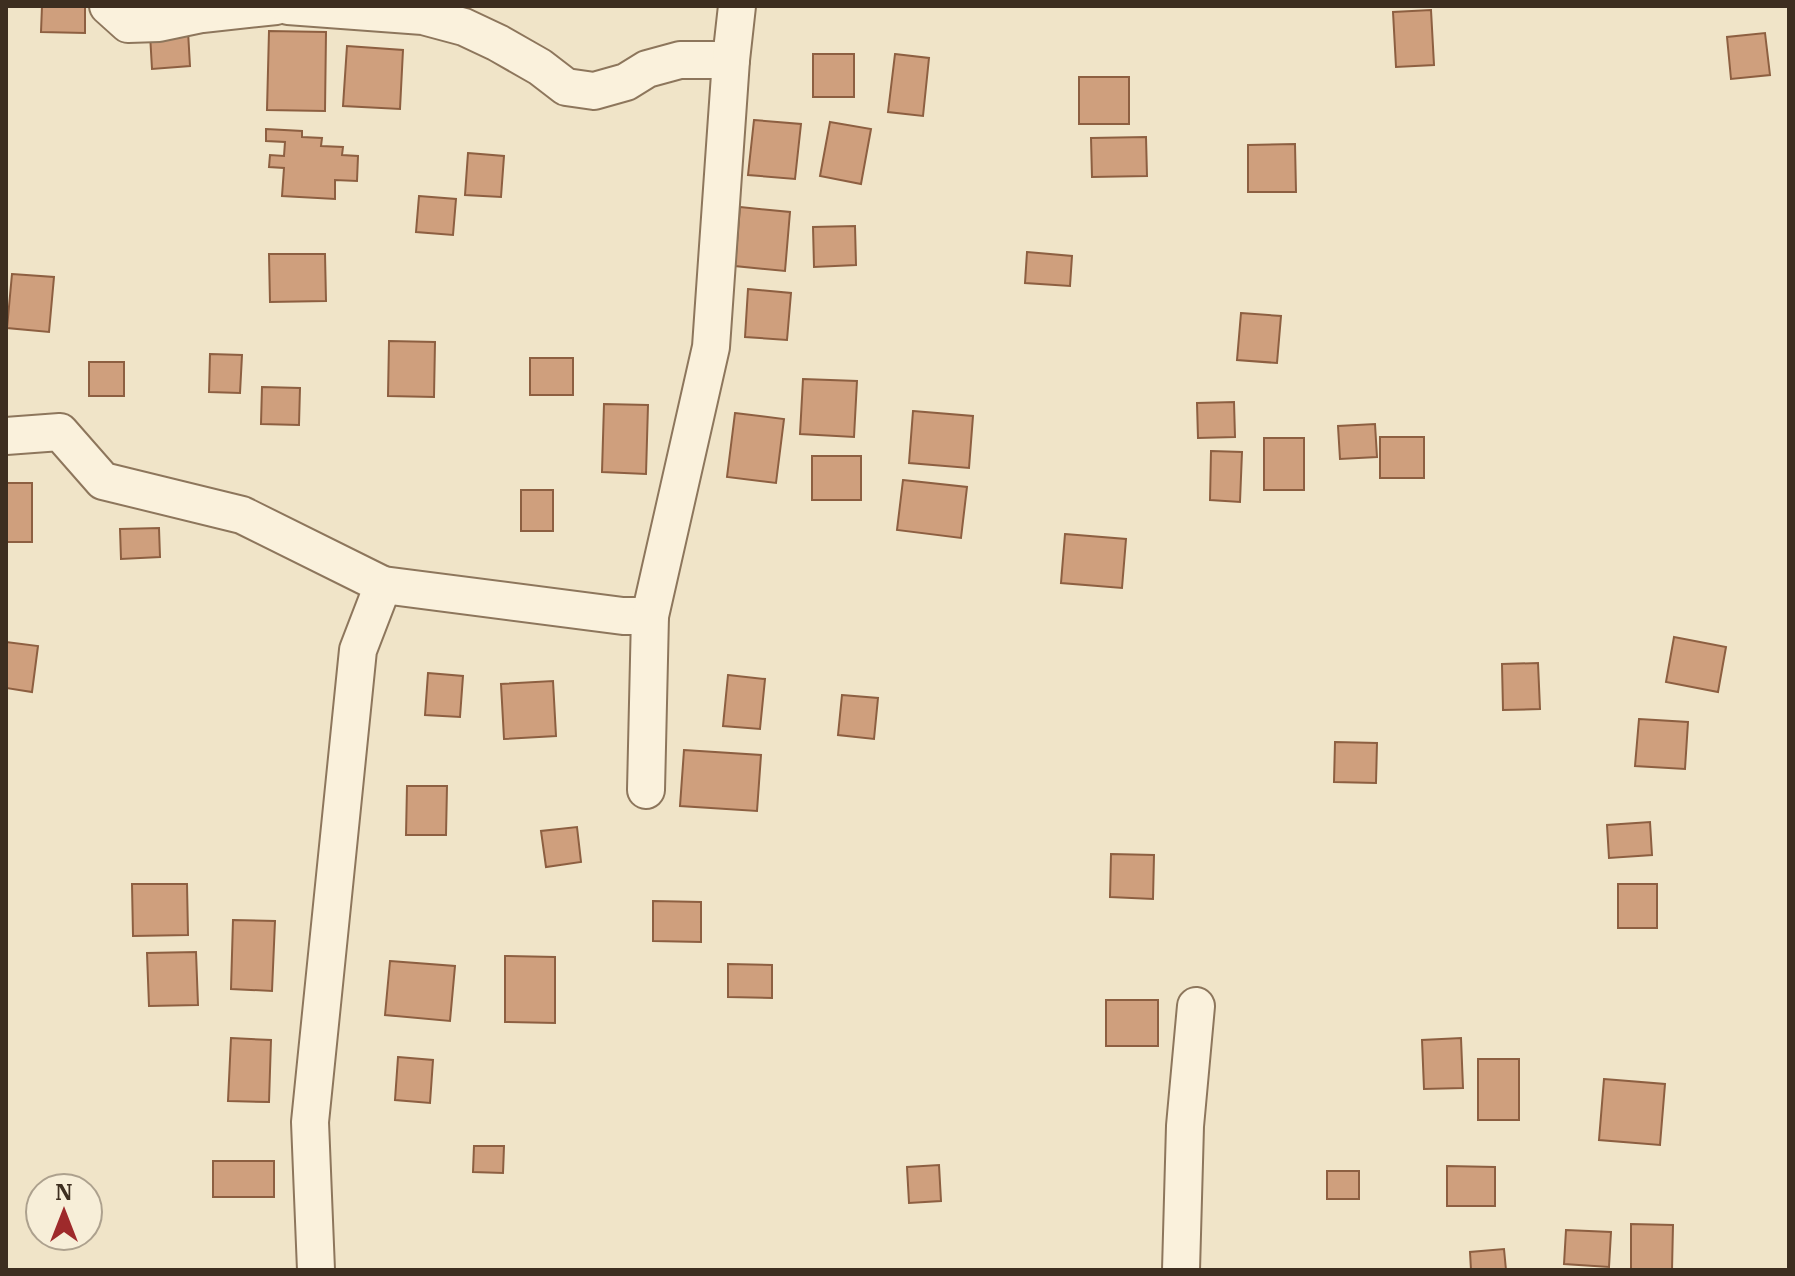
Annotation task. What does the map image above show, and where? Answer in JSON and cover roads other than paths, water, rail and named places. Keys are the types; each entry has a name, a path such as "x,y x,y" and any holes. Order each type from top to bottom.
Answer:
{"street":[{"path":"108,6 128,24 159,23 202,14 276,6"},
{"path":"288,6 423,16 464,27 540,67 566,87 594,91 626,82 647,69 680,60 731,60"},
{"path":"646,790 650,616 711,347 737,6"},
{"path":"6,436 60,432 103,481 242,515 383,585 623,616 650,616"},
{"path":"316,1270 310,1122 358,650 383,585"},
{"path":"1181,1270 1185,1126 1196,1006"}]}
